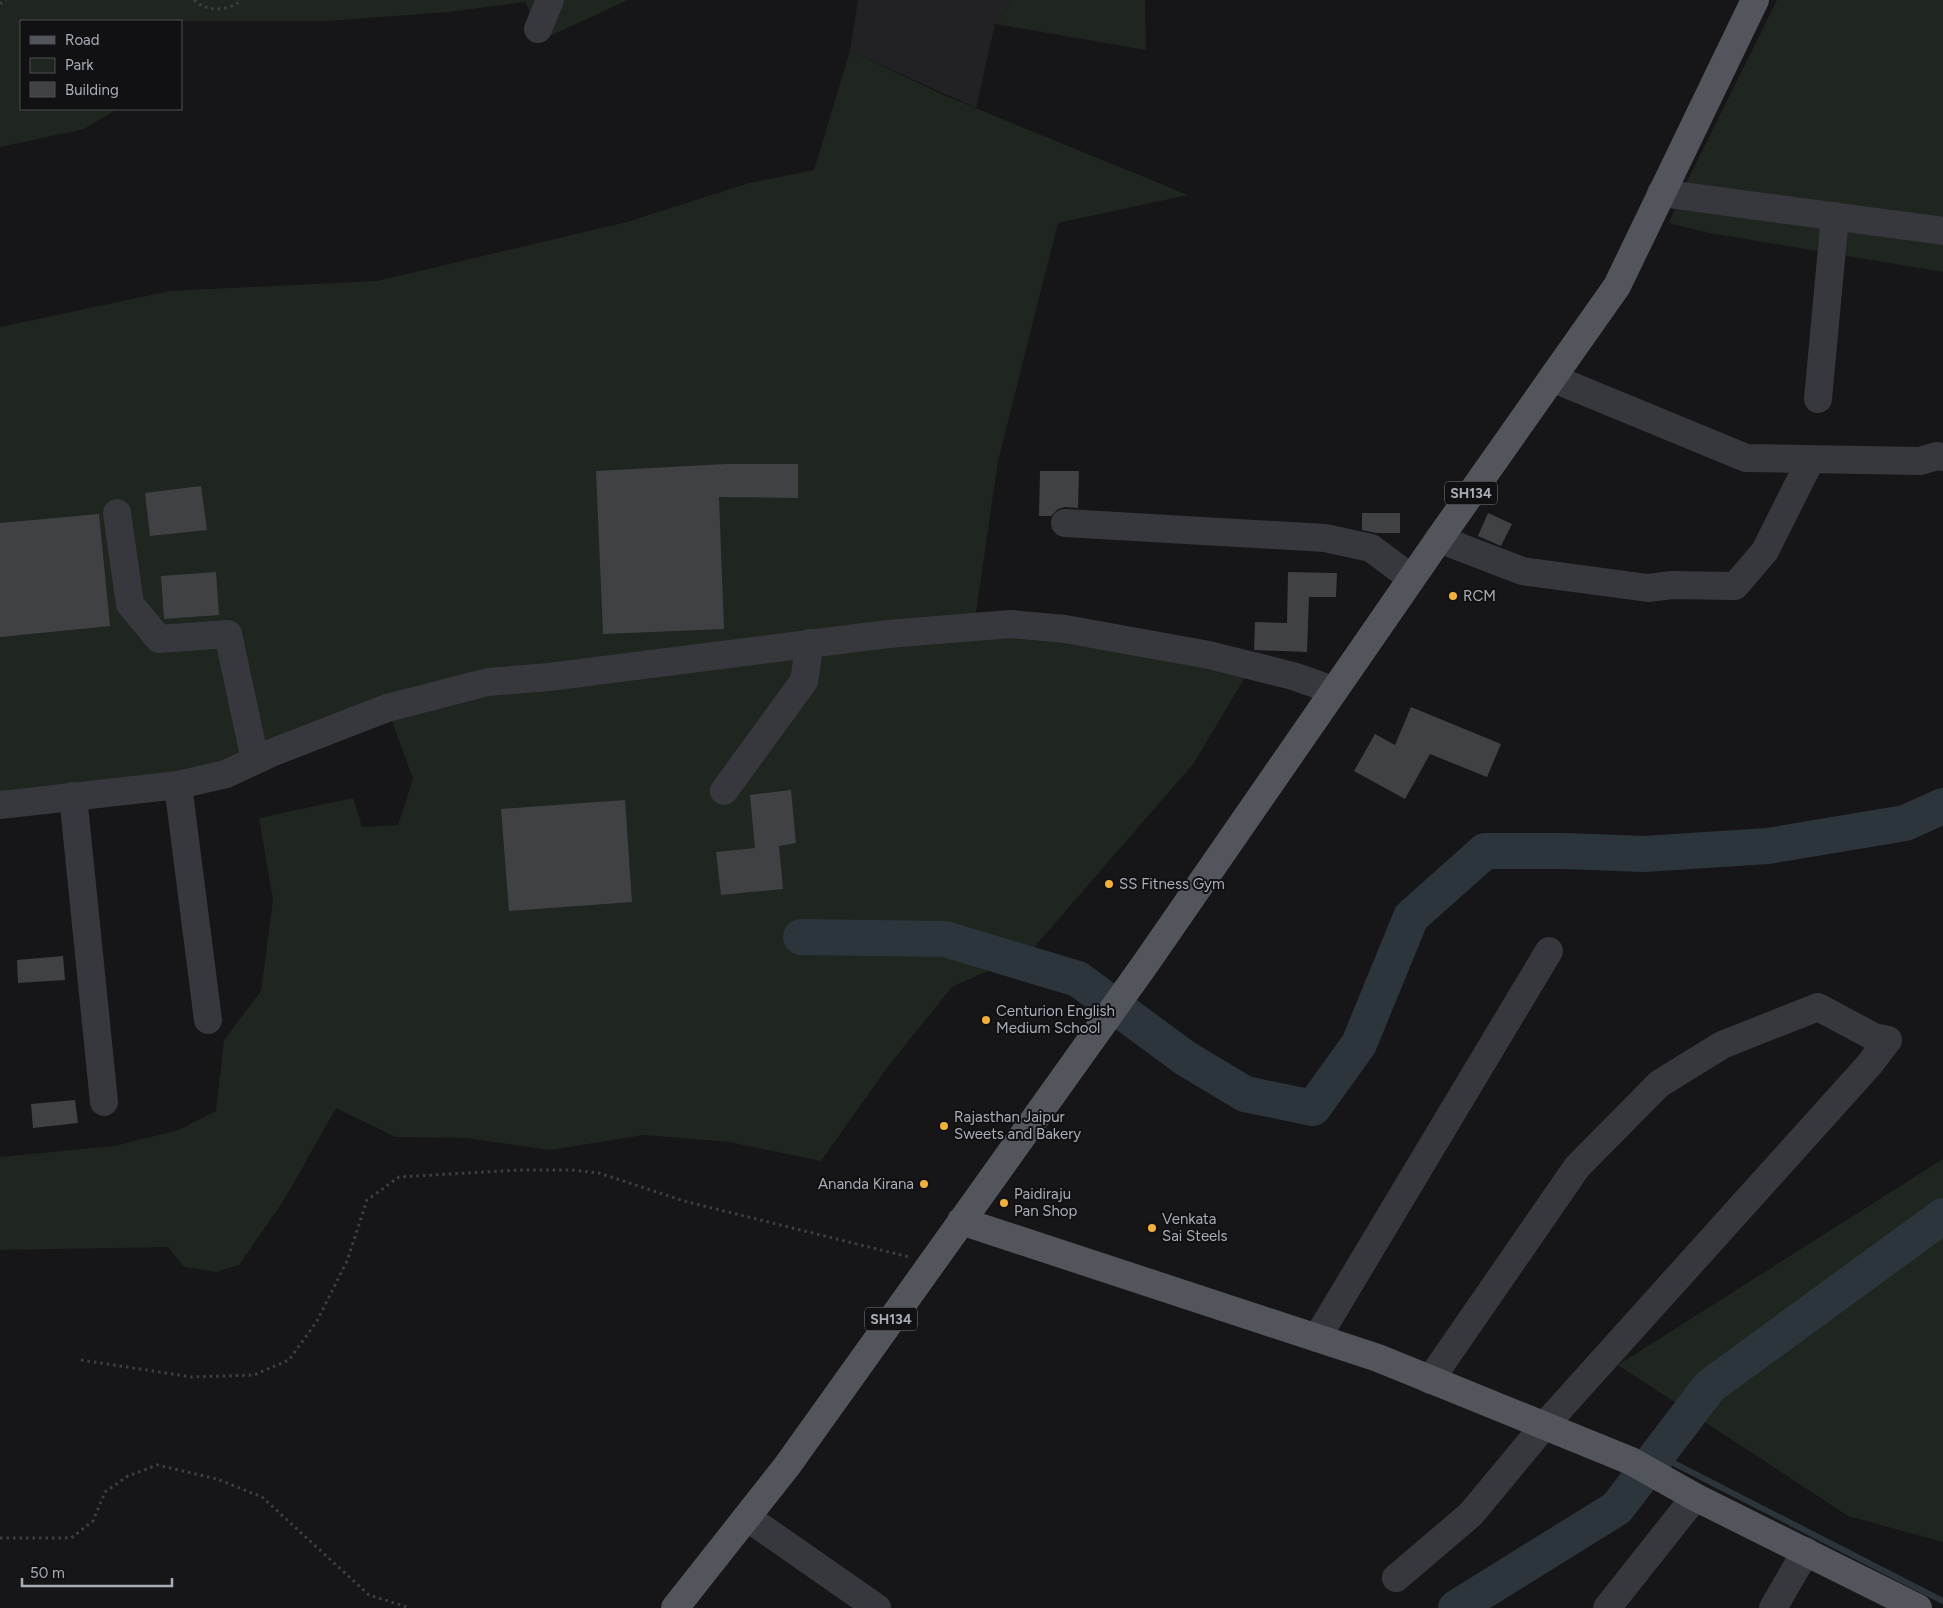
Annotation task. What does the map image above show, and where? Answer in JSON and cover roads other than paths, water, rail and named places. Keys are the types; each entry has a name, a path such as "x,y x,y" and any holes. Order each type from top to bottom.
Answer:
{"main road":[{"name":"SH134","path":"675,1608 748,1518 1146,962 1411,578 1617,286 1755,0"},
{"path":"961,1221 1378,1358 1631,1461 1695,1497 1806,1551 1885,1601 1918,1608"}],"street":[{"path":"538,29 550,0"},
{"path":"1661,193 1943,231"},
{"path":"1818,399 1835,216"},
{"path":"1552,378 1746,458 1920,461 1937,456 1943,458"},
{"path":"1439,539 1522,571 1648,588 1672,584 1735,586 1765,551 1811,459"},
{"path":"118,513 130,604 159,638 228,634 255,760"},
{"path":"1065,523 1324,538 1371,548 1411,578"},
{"path":"0,804 178,785 226,774 255,760 386,708 488,682 549,677 888,634 1011,624 1065,629 1209,655 1293,676 1333,690"},
{"path":"724,791 804,681 810,643"},
{"path":"178,785 208,1020"},
{"path":"73,796 104,1102"},
{"path":"1317,1338 1550,951"},
{"path":"1396,1578 1471,1514 1544,1426 1869,1065 1888,1040 1874,1037 1818,1007 1722,1045 1659,1084 1577,1168 1430,1380"},
{"path":"1608,1608 1695,1497"},
{"path":"748,1518 877,1608"},
{"path":"1773,1608 1806,1551"}],"waterway":[{"path":"801,937 945,939 1078,979 1185,1058 1245,1094 1313,1108 1359,1044 1411,917 1485,851 1565,851 1644,854 1768,846 1905,823 1943,806"},
{"path":"1456,1608 1617,1508 1710,1386 1943,1216"},
{"path":"1658,1455 1943,1601"}],"place":[{"name":"RCM","path":"1453,596"},
{"name":"SS Fitness Gym","path":"1109,884"},
{"name":"Centurion English Medium School","path":"986,1020"},
{"name":"Rajasthan Jaipur Sweets and Bakery","path":"944,1126"},
{"name":"Ananda Kirana","path":"924,1184"},
{"name":"Paidiraju Pan Shop","path":"1004,1203"},
{"name":"Venkata Sai Steels","path":"1152,1228"}]}
